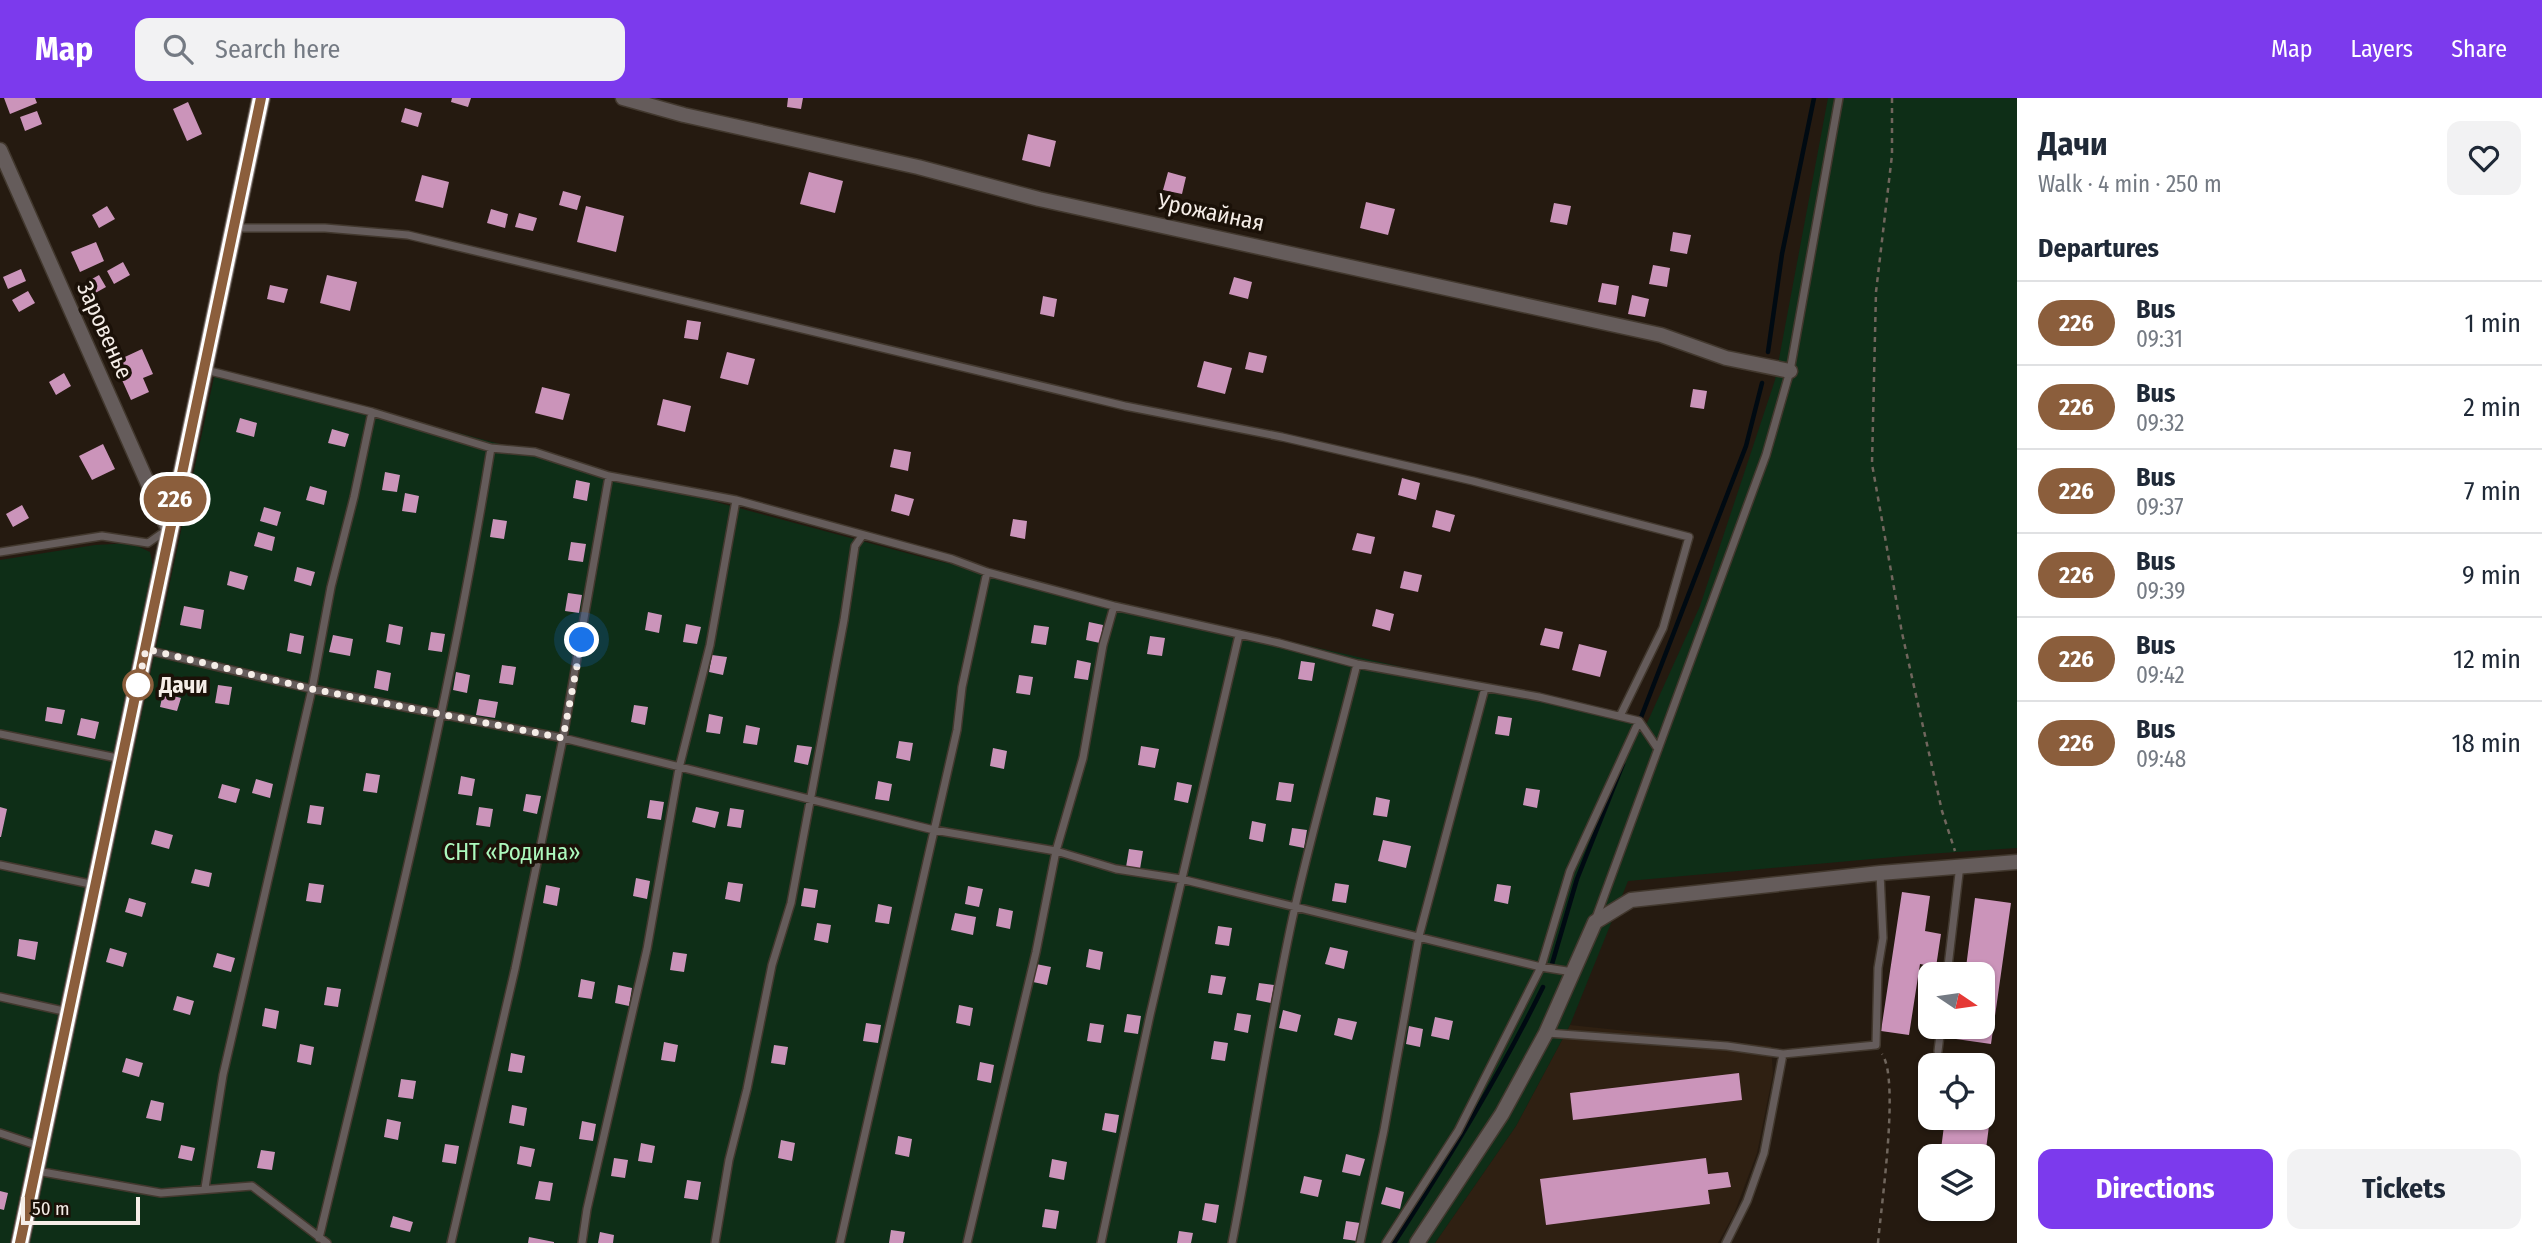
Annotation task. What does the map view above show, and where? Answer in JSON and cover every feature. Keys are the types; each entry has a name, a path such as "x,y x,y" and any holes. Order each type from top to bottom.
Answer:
{"street":[{"path":"20,1243 146,649 168,529 261,98"},
{"name":"Урожайная","path":"623,98 684,115 918,167 1040,199 1661,335 1726,358 1790,371"},
{"name":"Заровенье","path":"0,150 168,529"},
{"path":"1417,1243 1502,1114 1546,1033 1595,922 1631,900 1960,865 2017,862"}],"lane":[{"path":"1595,922 1766,455 1790,371 1839,98"},
{"path":"233,228 325,228 408,235 1125,406 1282,437 1473,481 1689,537 1663,628 1620,716"},
{"path":"204,369 372,412 491,448 535,452 609,476 736,500 1114,606 1279,642 1357,664 1588,707 1639,721 1658,749"},
{"path":"205,1188 223,1075 312,689 331,587 372,412"},
{"path":"319,1238 440,715 472,561 491,448"},
{"path":"451,1243 515,969 563,738 609,476"},
{"path":"582,1243 587,1209 647,949 679,768 710,645 736,500"},
{"path":"0,552 102,536 148,542 168,529"},
{"path":"715,1243 729,1160 747,1089 772,965 791,903 844,620 855,546 862,536"},
{"path":"840,1243 957,730 962,687 987,572"},
{"path":"967,1243 1036,952 1056,851 1083,758 1103,645 1114,606"},
{"path":"1101,1243 1181,879 1239,635"},
{"path":"146,649 312,689 563,738 934,830 1056,851 1116,869 1181,879 1541,967 1573,972"},
{"path":"1232,1243 1252,1141 1264,1056 1295,906 1357,664"},
{"path":"1360,1243 1384,1130 1419,936 1485,688"},
{"path":"1386,1243 1458,1131 1541,967 1570,871 1639,721"},
{"path":"0,734 122,760"},
{"path":"1949,962 1960,865"},
{"path":"0,866 96,885"},
{"path":"1546,1033 1727,1046 1783,1054 1876,1045 1878,968 1883,938 1880,873"},
{"path":"0,997 69,1012"},
{"path":"1938,1051 1939,1040"},
{"path":"1726,1243 1747,1201 1764,1153 1783,1054"},
{"path":"0,1133 41,1146"},
{"path":"36,1171 161,1193 251,1186 327,1243"}],"path":[{"path":"1892,98 1892,155 1876,292 1872,464 1902,633 1942,811 1960,865"},
{"path":"1876,1045 1887,1061 1890,1101 1878,1243"}],"shaded area":[{"path":"1570,1025 1771,1046 1773,1074 1757,1153 1734,1214 1718,1243 1435,1243 1516,1126"}],"green space":[{"name":"СНТ «Родина»","path":"1828,98 2017,98 2017,848 1628,881 1570,1025 1516,1126 1435,1243 28,1243 216,368 929,559 1647,723 1700,606 1775,380"},
{"path":"131,543 150,552 153,567 10,1243 0,1243 0,560 95,545"}],"building":[{"path":"4,98 35,98 37,103 10,114"},
{"path":"452,98 471,98 468,107 451,102"},
{"path":"788,98 803,98 801,109 787,107"},
{"path":"188,102 202,134 187,141 173,109"},
{"path":"405,108 422,113 418,127 401,122"},
{"path":"37,111 42,124 25,131 20,117"},
{"path":"1028,134 1056,141 1050,167 1022,160"},
{"path":"809,172 843,181 835,213 800,204"},
{"path":"1168,172 1186,177 1182,194 1163,190"},
{"path":"422,175 449,182 443,208 415,201"},
{"path":"563,191 581,196 577,210 559,205"},
{"path":"1366,202 1395,209 1388,235 1360,228"},
{"path":"1554,203 1571,206 1567,225 1550,222"},
{"path":"107,206 115,219 99,228 92,215"},
{"path":"586,206 624,216 616,252 577,242"},
{"path":"491,209 508,214 505,228 487,223"},
{"path":"519,213 537,218 533,231 515,227"},
{"path":"1673,232 1691,235 1687,254 1670,251"},
{"path":"96,242 104,261 80,272 71,252"},
{"path":"123,262 130,275 114,284 107,271"},
{"path":"1653,265 1670,268 1667,287 1649,284"},
{"path":"21,269 26,281 8,289 3,277"},
{"path":"99,275 106,287 90,296 83,284"},
{"path":"327,275 357,282 350,311 320,303"},
{"path":"1234,277 1252,282 1248,299 1229,294"},
{"path":"1602,283 1619,286 1616,305 1598,302"},
{"path":"270,285 288,289 284,303 267,299"},
{"path":"28,291 35,303 19,312 12,300"},
{"path":"1632,295 1649,299 1645,317 1628,314"},
{"path":"1043,296 1057,299 1054,317 1040,314"},
{"path":"687,320 701,322 698,340 684,338"},
{"path":"142,349 153,374 143,378 149,392 131,400 114,362"},
{"path":"727,352 755,359 748,385 720,378"},
{"path":"1249,352 1267,356 1263,373 1245,369"},
{"path":"1204,361 1232,368 1225,394 1197,387"},
{"path":"64,373 71,386 56,395 49,382"},
{"path":"542,387 570,394 563,420 535,413"},
{"path":"1693,389 1707,391 1704,409 1690,407"},
{"path":"663,399 691,406 685,432 657,425"},
{"path":"240,418 257,423 254,437 236,432"},
{"path":"332,429 349,434 345,447 328,443"},
{"path":"103,444 115,469 92,480 79,456"},
{"path":"894,449 911,452 908,471 890,467"},
{"path":"385,472 400,475 397,492 382,490"},
{"path":"1402,478 1420,483 1416,500 1398,495"},
{"path":"576,480 590,483 587,501 573,498"},
{"path":"310,486 327,491 324,505 306,500"},
{"path":"405,493 419,496 416,513 402,511"},
{"path":"895,494 914,499 909,516 891,511"},
{"path":"22,505 29,518 13,527 6,514"},
{"path":"264,507 281,512 277,526 260,521"},
{"path":"1436,510 1455,515 1450,532 1432,527"},
{"path":"493,519 507,521 504,539 490,537"},
{"path":"1013,519 1027,521 1025,539 1010,536"},
{"path":"258,532 275,537 272,551 254,546"},
{"path":"1357,533 1375,537 1371,554 1352,550"},
{"path":"571,542 586,544 583,562 568,560"},
{"path":"297,567 315,572 311,586 294,581"},
{"path":"230,571 248,576 244,590 227,585"},
{"path":"1404,571 1422,575 1418,592 1400,588"},
{"path":"568,593 582,595 579,613 565,611"},
{"path":"184,606 204,610 201,629 180,625"},
{"path":"1376,609 1394,614 1390,631 1372,626"},
{"path":"648,612 662,615 659,633 645,630"},
{"path":"1089,622 1103,625 1100,643 1086,640"},
{"path":"389,624 403,627 400,645 386,642"},
{"path":"686,624 701,627 697,644 683,642"},
{"path":"1034,625 1049,627 1046,645 1031,643"},
{"path":"1545,628 1563,632 1559,649 1540,645"},
{"path":"431,632 445,634 442,652 428,650"},
{"path":"290,633 304,636 301,654 287,651"},
{"path":"333,635 353,639 350,656 329,652"},
{"path":"1150,636 1165,638 1162,656 1147,654"},
{"path":"1579,644 1607,651 1600,677 1572,670"},
{"path":"712,655 727,657 723,675 709,672"},
{"path":"1077,660 1091,663 1088,680 1074,678"},
{"path":"1301,661 1315,663 1312,681 1298,679"},
{"path":"502,665 516,667 513,685 499,683"},
{"path":"377,670 391,673 388,691 374,688"},
{"path":"456,672 470,675 467,693 453,690"},
{"path":"1019,675 1033,677 1030,695 1016,693"},
{"path":"218,685 232,687 229,705 215,703"},
{"path":"163,693 181,698 177,711 160,707"},
{"path":"479,699 498,702 495,718 476,715"},
{"path":"634,705 648,707 645,725 631,722"},
{"path":"47,707 65,710 62,724 45,721"},
{"path":"709,714 723,717 720,734 706,732"},
{"path":"1498,716 1512,718 1509,736 1495,734"},
{"path":"81,718 99,722 95,739 77,735"},
{"path":"746,725 760,728 757,745 743,743"},
{"path":"899,741 913,743 910,761 896,758"},
{"path":"797,745 812,747 808,765 794,762"},
{"path":"1141,746 1159,749 1155,768 1138,765"},
{"path":"993,748 1007,751 1004,769 990,766"},
{"path":"366,773 380,775 377,793 363,791"},
{"path":"461,776 475,779 472,796 458,794"},
{"path":"256,779 273,784 270,798 252,793"},
{"path":"878,781 892,784 889,801 875,799"},
{"path":"1177,782 1192,785 1188,803 1174,800"},
{"path":"1279,782 1294,784 1291,802 1276,800"},
{"path":"222,784 240,789 236,803 218,798"},
{"path":"1526,788 1540,790 1537,808 1523,805"},
{"path":"526,794 541,796 537,814 523,811"},
{"path":"1376,797 1390,800 1387,817 1373,815"},
{"path":"650,800 664,802 661,820 647,818"},
{"path":"310,805 324,807 321,825 307,823"},
{"path":"0,807 7,809 1,837 0,837"},
{"path":"479,807 493,809 490,827 476,825"},
{"path":"696,807 719,812 715,828 692,822"},
{"path":"730,808 744,810 741,828 727,826"},
{"path":"1252,821 1266,824 1263,842 1249,839"},
{"path":"1292,828 1307,830 1304,848 1289,845"},
{"path":"155,830 173,835 169,849 151,844"},
{"path":"1383,840 1411,846 1406,868 1378,861"},
{"path":"1129,849 1143,851 1140,869 1126,867"},
{"path":"195,869 212,873 209,887 191,883"},
{"path":"636,878 650,881 647,899 633,896"},
{"path":"728,882 743,884 740,902 725,899"},
{"path":"309,883 324,885 321,903 306,901"},
{"path":"1335,883 1349,885 1346,903 1332,901"},
{"path":"1497,884 1511,886 1508,904 1494,901"},
{"path":"546,885 560,888 557,906 543,903"},
{"path":"968,886 983,889 979,907 965,904"},
{"path":"804,888 818,890 815,908 801,906"},
{"path":"1902,892 1930,896 1925,931 1941,934 1937,962 1918,962 1909,1035 1881,1031"},
{"path":"129,898 146,903 142,917 125,912"},
{"path":"1975,898 2011,903 1995,1016 1995,962 1967,962"},
{"path":"878,904 892,907 889,924 875,922"},
{"path":"999,908 1013,911 1010,929 996,926"},
{"path":"955,913 976,917 973,935 951,930"},
{"path":"817,923 831,925 828,943 814,940"},
{"path":"1218,926 1232,928 1229,946 1215,944"},
{"path":"19,939 38,942 35,960 17,956"},
{"path":"1330,947 1348,951 1344,969 1325,964"},
{"path":"110,948 127,953 123,967 106,962"},
{"path":"1089,949 1103,952 1100,970 1086,967"},
{"path":"673,952 687,954 684,972 670,970"},
{"path":"217,953 235,958 231,972 213,967"},
{"path":"1036,964 1051,967 1047,985 1033,982"},
{"path":"1211,975 1226,977 1222,995 1208,993"},
{"path":"581,979 595,982 592,999 578,997"},
{"path":"1259,983 1274,985 1271,1003 1256,1000"},
{"path":"618,985 632,988 629,1006 615,1003"},
{"path":"327,987 341,989 338,1007 324,1005"},
{"path":"177,996 194,1001 190,1015 173,1010"},
{"path":"959,1005 973,1008 970,1026 956,1023"},
{"path":"265,1008 279,1011 276,1029 262,1026"},
{"path":"1283,1010 1301,1015 1297,1032 1279,1028"},
{"path":"1237,1013 1251,1015 1248,1033 1234,1030"},
{"path":"1127,1014 1141,1016 1138,1034 1124,1032"},
{"path":"1435,1017 1453,1021 1449,1040 1431,1036"},
{"path":"1338,1018 1357,1022 1352,1040 1334,1035"},
{"path":"866,1023 881,1025 878,1043 863,1041"},
{"path":"1090,1023 1104,1025 1101,1043 1087,1041"},
{"path":"1409,1026 1423,1029 1420,1047 1406,1044"},
{"path":"1963,1040 1992,1040 1991,1044"},
{"path":"1214,1041 1228,1043 1225,1061 1211,1059"},
{"path":"664,1042 678,1045 675,1062 661,1060"},
{"path":"300,1044 314,1047 311,1065 297,1062"},
{"path":"774,1045 788,1047 785,1065 771,1063"},
{"path":"511,1053 525,1056 522,1073 508,1071"},
{"path":"126,1058 143,1063 139,1077 122,1072"},
{"path":"980,1062 994,1065 991,1083 977,1080"},
{"path":"1739,1073 1742,1100 1573,1120 1570,1093"},
{"path":"401,1079 416,1081 413,1099 398,1097"},
{"path":"151,1100 164,1103 161,1121 146,1118"},
{"path":"512,1105 527,1108 524,1126 509,1123"},
{"path":"1105,1113 1119,1115 1116,1133 1102,1130"},
{"path":"387,1119 401,1122 398,1140 384,1137"},
{"path":"582,1121 596,1124 593,1141 579,1139"},
{"path":"1943,1130 1988,1130 1987,1144 1942,1144"},
{"path":"898,1136 912,1139 909,1157 895,1154"},
{"path":"781,1140 795,1143 792,1161 778,1158"},
{"path":"641,1143 655,1146 652,1163 638,1161"},
{"path":"445,1144 459,1146 456,1164 442,1162"},
{"path":"181,1145 195,1148 192,1161 178,1158"},
{"path":"520,1146 535,1149 531,1167 517,1164"},
{"path":"261,1150 275,1152 272,1170 257,1168"},
{"path":"1346,1154 1365,1159 1360,1176 1342,1172"},
{"path":"614,1158 628,1160 625,1178 611,1176"},
{"path":"1706,1158 1708,1174 1728,1172 1731,1187 1708,1190 1710,1204 1546,1225 1540,1179"},
{"path":"1052,1159 1067,1162 1064,1180 1049,1177"},
{"path":"1304,1176 1322,1180 1318,1197 1300,1193"},
{"path":"687,1180 701,1182 698,1200 684,1198"},
{"path":"539,1181 553,1183 550,1201 535,1199"},
{"path":"1386,1187 1404,1192 1400,1209 1381,1204"},
{"path":"0,1191 8,1193 4,1210 0,1209"},
{"path":"1205,1203 1219,1205 1216,1223 1202,1220"},
{"path":"1045,1209 1059,1211 1056,1229 1042,1227"},
{"path":"393,1216 413,1222 410,1232 390,1227"},
{"path":"1346,1221 1360,1223 1357,1241 1343,1239"},
{"path":"891,1230 905,1232 903,1243 889,1243"},
{"path":"1179,1231 1193,1233 1191,1243 1177,1243"},
{"path":"600,1232 614,1235 613,1243 598,1243"},
{"path":"529,1237 554,1242 554,1243 528,1243"}],"waterway":[{"path":"1768,352 1782,254 1814,98"},
{"path":"1640,720 1746,446 1762,383"},
{"path":"1552,964 1577,879 1623,764"},
{"path":"1394,1243 1472,1117 1543,987"}],"bus line":[{"name":"226","path":"20,1243 146,649 168,529 261,98"}],"place":[{"name":"Дачи","path":"138,685"}],"route":[{"path":"138,685 136,694 146,649 312,689 563,738 582,640"}]}
